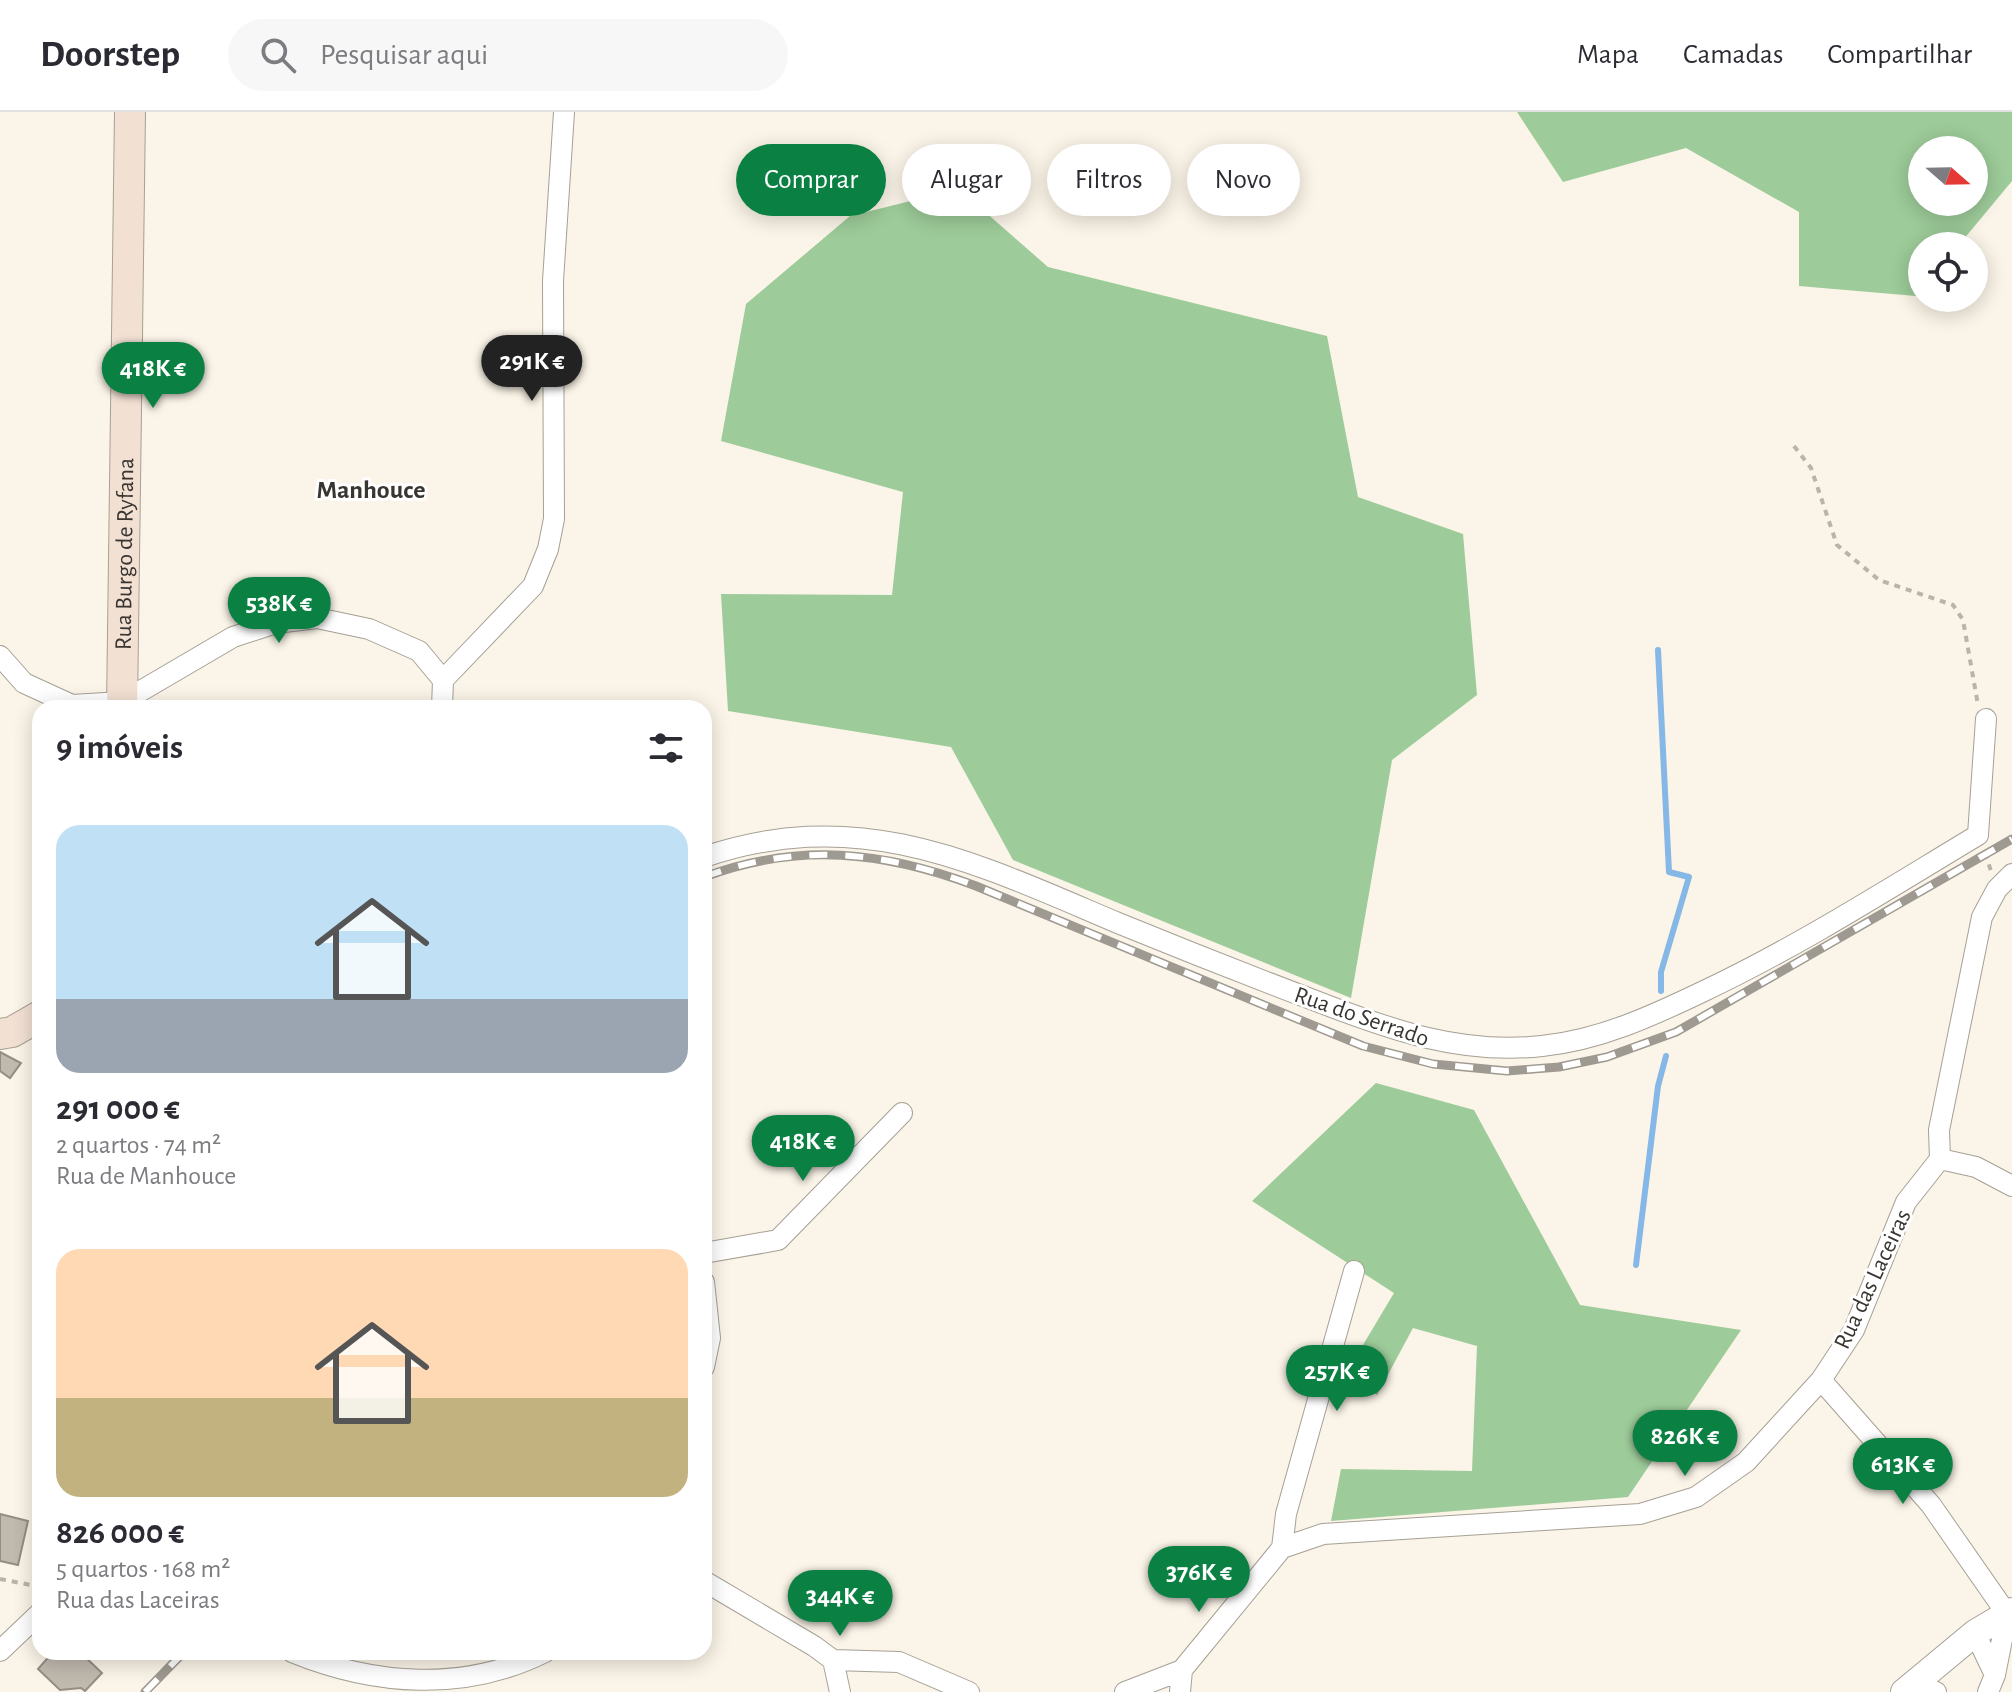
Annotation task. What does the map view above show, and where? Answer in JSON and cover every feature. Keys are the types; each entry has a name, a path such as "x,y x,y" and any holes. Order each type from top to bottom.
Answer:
{"main road":[{"name":"Rua Burgo de Ryfana","path":"122,700 130,112"},
{"path":"0,1034 12,1032 32,1021"}],"street":[{"path":"443,680 533,586 548,549 554,519 553,281 564,112"},
{"path":"130,700 233,637 276,623 317,618 369,629 419,651 443,680 442,700"},
{"path":"0,656 24,683 61,700"},
{"path":"1978,835 1986,719"},
{"name":"Rua do Serrado","path":"712,855 753,842 801,835 846,835 906,843 964,860 1196,955 1390,1029 1450,1044 1510,1048 1572,1042 1664,1010 1783,950 1978,835"},
{"path":"2012,874 1997,889 1982,917 1939,1130 1940,1159 1976,1167 2012,1186"},
{"path":"712,1252 778,1240 902,1113"},
{"name":"Rua das Laceiras","path":"1282,1548 1323,1534 1640,1514 1696,1497 1746,1462 1821,1380 1854,1330 1906,1202 1940,1159"},
{"path":"1125,1692 1182,1670 1282,1548 1286,1514 1354,1271"},
{"path":"1821,1380 1931,1505 2009,1613"},
{"path":"712,1586 833,1660 840,1692"},
{"path":"1918,1689 1975,1633 2009,1613"},
{"path":"1991,1683 2009,1613"},
{"path":"0,1651 32,1621"},
{"path":"1975,1633 1991,1683"},
{"path":"305,1660 343,1683 451,1687 533,1660"},
{"path":"833,1660 899,1662 969,1692"},
{"path":"1180,1692 1182,1670"}],"path":[{"path":"1794,446 1811,468 1837,545 1879,580 1953,605 1963,620 1976,701 1986,719"},
{"path":"1978,835 1997,889"},
{"path":"0,1579 31,1585"}],"green space":[{"path":"1517,112 2012,112 2012,181 1988,210 1988,136 1908,136 1908,216 1983,216 1970,232 1908,232 1908,295 1799,286 1799,212 1686,148 1563,182"},
{"path":"902,203 902,216 990,216 1048,267 1327,336 1358,497 1463,534 1477,695 1392,760 1351,998 1013,860 951,747 728,711 721,594 892,595 903,492 721,441 746,304 850,216 886,216 886,207"},
{"path":"1376,1083 1474,1110 1580,1305 1741,1330 1628,1497 1331,1521 1341,1469 1472,1471 1477,1346 1413,1328 1377,1395 1345,1375 1394,1293 1252,1201"}],"building":[{"path":"0,1052 21,1063 10,1078 0,1071"},
{"path":"0,1514 28,1521 18,1565 0,1561"},
{"path":"46,1660 88,1660 102,1673 85,1691 81,1688 60,1690 38,1669"}],"waterway":[{"path":"1658,650 1669,872 1689,877 1661,972 1661,991"},
{"path":"1636,1265 1658,1086 1666,1056"}],"railway":[{"path":"712,874 773,859 807,855 841,855 908,865 976,886 1363,1046 1433,1064 1507,1071 1559,1067 1607,1057 1676,1032 2012,839"},
{"path":"145,1692 176,1660"}],"district":[{"name":"Manhouce","path":"371,489"}]}
